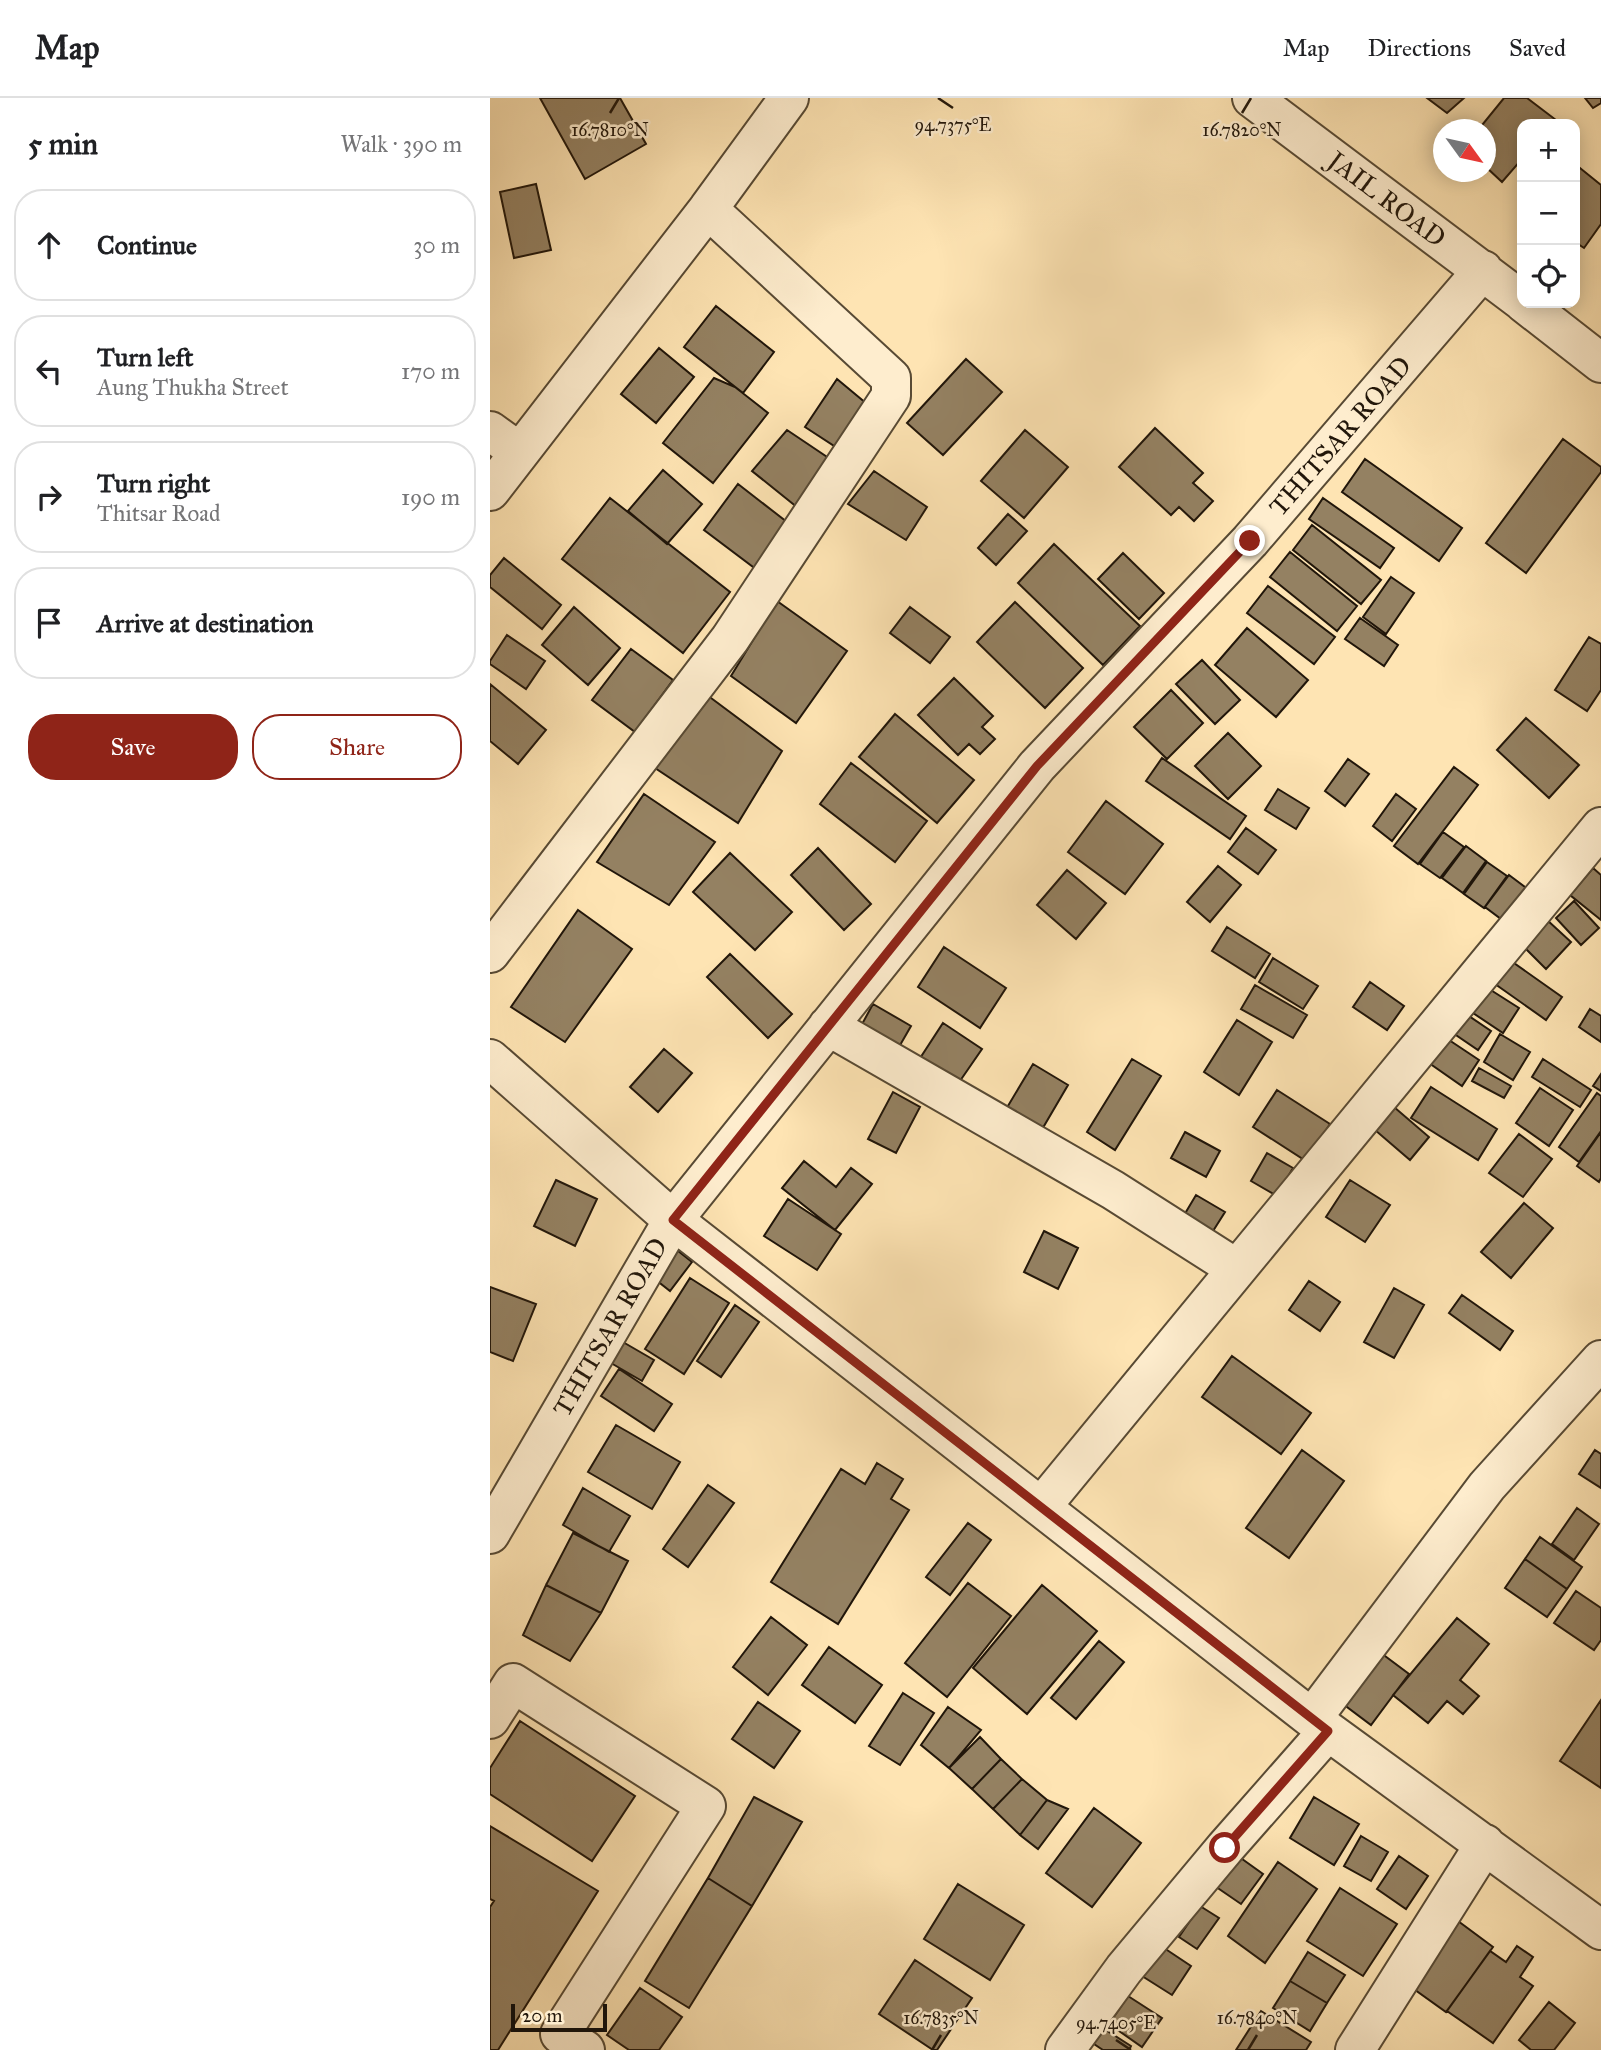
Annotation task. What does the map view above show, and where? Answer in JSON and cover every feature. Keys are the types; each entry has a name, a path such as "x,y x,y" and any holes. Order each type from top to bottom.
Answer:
{"street":[{"path":"490,491 505,441 708,209 789,98"},
{"name":"JAIL ROAD","path":"1252,98 1517,297"},
{"path":"490,953 730,639 891,396 891,378 708,209"},
{"name":"THITSAR ROAD","path":"490,1534 673,1220 1037,766 1250,541 1483,270"},
{"name":"JAIL ROAD","path":"1531,308 1601,363"},
{"path":"1041,1507 1601,827"},
{"path":"828,1026 1113,1190 1237,1269"},
{"path":"490,1059 673,1220 1321,1724 1601,1930"},
{"path":"1065,2050 1124,1969 1225,1848 1321,1724 1487,1486 1601,1360"},
{"path":"490,1718 513,1683 706,1806 560,2034 585,2050"},
{"path":"1355,2050 1485,1844"}],"building":[{"path":"540,98 620,98 646,144 585,179"},
{"path":"1427,98 1464,98 1447,113"},
{"path":"1504,98 1527,98 1555,119 1517,119 1517,165 1502,182 1496,176 1496,119 1487,119"},
{"path":"1585,98 1601,98 1601,103 1593,108"},
{"path":"1580,168 1601,185 1601,224 1584,248 1580,245"},
{"path":"536,184 551,250 514,258 500,192"},
{"path":"716,306 774,352 743,393 684,347"},
{"path":"659,348 694,377 656,423 621,394"},
{"path":"966,359 1002,392 943,455 907,423"},
{"path":"714,378 735,387 768,413 713,483 663,443"},
{"path":"837,379 873,409 845,453 805,427"},
{"path":"1155,428 1203,473 1193,483 1213,501 1194,521 1179,507 1171,515 1119,467"},
{"path":"787,430 839,465 803,512 752,471"},
{"path":"1025,430 1068,467 1024,518 981,481"},
{"path":"1563,439 1601,467 1601,472 1526,573 1486,543"},
{"path":"1365,459 1462,528 1439,561 1342,492"},
{"path":"663,470 702,504 667,544 628,511"},
{"path":"874,471 927,507 906,540 848,504"},
{"path":"738,484 796,529 765,576 704,530"},
{"path":"610,498 730,592 683,653 562,559"},
{"path":"1323,498 1394,548 1380,568 1309,519"},
{"path":"1008,514 1027,531 996,565 978,548"},
{"path":"1312,525 1381,580 1361,604 1293,550"},
{"path":"1054,544 1140,626 1103,665 1018,583"},
{"path":"1290,552 1357,606 1337,631 1270,577"},
{"path":"1123,553 1164,593 1139,619 1098,579"},
{"path":"504,558 561,605 542,629 490,587 490,575"},
{"path":"1391,577 1414,593 1386,634 1363,617"},
{"path":"1268,586 1335,637 1314,664 1247,613"},
{"path":"777,601 847,651 796,723 731,676"},
{"path":"1015,602 1083,668 1045,708 977,642"},
{"path":"574,607 620,648 588,685 542,645"},
{"path":"910,607 950,637 930,663 890,633"},
{"path":"1360,618 1398,645 1384,666 1345,639"},
{"path":"1247,628 1308,680 1276,717 1215,665"},
{"path":"507,635 545,661 526,689 490,664"},
{"path":"1589,637 1601,644 1601,690 1587,711 1555,690"},
{"path":"631,649 673,680 635,732 592,700"},
{"path":"1202,660 1240,700 1215,724 1176,684"},
{"path":"954,678 993,716 982,727 995,739 980,754 969,744 958,755 918,715"},
{"path":"490,684 546,730 518,764 490,741"},
{"path":"1171,690 1203,723 1167,759 1134,727"},
{"path":"707,695 782,751 738,823 655,768"},
{"path":"895,714 974,780 937,823 859,757"},
{"path":"1526,718 1579,765 1549,798 1497,750"},
{"path":"1228,733 1261,766 1228,799 1195,766"},
{"path":"1162,758 1246,816 1230,839 1146,781"},
{"path":"1348,759 1369,774 1345,806 1325,791"},
{"path":"851,763 927,821 895,862 820,804"},
{"path":"1454,767 1478,785 1418,864 1394,846"},
{"path":"1278,789 1309,808 1296,829 1265,810"},
{"path":"644,794 715,842 669,905 597,862"},
{"path":"1396,794 1416,809 1392,841 1373,826"},
{"path":"1106,801 1163,844 1125,894 1068,852"},
{"path":"1246,828 1276,850 1258,874 1228,852"},
{"path":"1443,832 1464,847 1440,878 1420,864"},
{"path":"1466,846 1486,861 1463,893 1442,878"},
{"path":"818,848 871,904 844,930 791,875"},
{"path":"730,853 792,912 755,950 693,892"},
{"path":"1487,862 1507,876 1484,908 1464,894"},
{"path":"1218,866 1241,885 1210,922 1187,902"},
{"path":"1593,868 1601,875 1601,920 1570,895"},
{"path":"1067,870 1106,903 1076,939 1037,905"},
{"path":"1509,875 1529,890 1505,922 1485,907"},
{"path":"1574,901 1599,928 1581,945 1556,918"},
{"path":"578,910 632,949 565,1042 511,1007"},
{"path":"1546,919 1571,942 1546,969 1522,945"},
{"path":"1227,927 1270,954 1255,978 1212,951"},
{"path":"944,947 1006,988 980,1028 918,987"},
{"path":"730,954 792,1014 768,1038 707,977"},
{"path":"1504,956 1562,997 1546,1020 1488,979"},
{"path":"1273,958 1318,986 1303,1009 1259,982"},
{"path":"1370,982 1404,1006 1387,1030 1353,1007"},
{"path":"1255,985 1307,1015 1293,1038 1241,1009"},
{"path":"1486,987 1519,1008 1503,1033 1470,1011"},
{"path":"873,1004 911,1026 899,1047 861,1026"},
{"path":"1590,1009 1601,1016 1601,1042 1579,1027"},
{"path":"1463,1012 1491,1031 1478,1050 1450,1031"},
{"path":"1237,1020 1272,1042 1239,1095 1204,1072"},
{"path":"943,1023 982,1049 951,1094 913,1069"},
{"path":"1500,1034 1530,1052 1513,1080 1484,1062"},
{"path":"1446,1038 1479,1060 1462,1086 1429,1063"},
{"path":"664,1049 692,1073 658,1112 630,1087"},
{"path":"1132,1059 1161,1076 1115,1150 1087,1132"},
{"path":"1543,1059 1591,1090 1580,1107 1532,1077"},
{"path":"1033,1064 1068,1085 1034,1143 999,1121"},
{"path":"1479,1068 1511,1086 1504,1098 1472,1081"},
{"path":"1601,1074 1601,1091 1593,1086"},
{"path":"1431,1087 1497,1129 1478,1160 1411,1118"},
{"path":"1540,1088 1573,1110 1549,1146 1516,1123"},
{"path":"1277,1090 1330,1124 1306,1161 1253,1127"},
{"path":"893,1092 920,1107 896,1153 868,1139"},
{"path":"1597,1093 1601,1096 1601,1131 1579,1162 1559,1147"},
{"path":"1387,1101 1429,1137 1410,1160 1368,1124"},
{"path":"1185,1132 1220,1151 1206,1177 1171,1158"},
{"path":"1601,1132 1601,1178 1599,1182 1577,1166"},
{"path":"1519,1134 1552,1159 1523,1197 1489,1173"},
{"path":"1267,1153 1293,1168 1277,1196 1251,1181"},
{"path":"804,1161 836,1187 851,1168 872,1184 835,1230 782,1188"},
{"path":"556,1180 597,1199 575,1246 534,1226"},
{"path":"1350,1180 1390,1205 1365,1242 1326,1217"},
{"path":"1196,1195 1225,1212 1208,1239 1180,1222"},
{"path":"788,1199 841,1234 817,1270 764,1236"},
{"path":"1524,1203 1553,1228 1511,1278 1481,1252"},
{"path":"1044,1231 1078,1248 1058,1289 1024,1272"},
{"path":"668,1243 692,1262 670,1291 646,1272"},
{"path":"690,1278 729,1303 684,1374 645,1349"},
{"path":"1309,1281 1340,1302 1320,1331 1289,1310"},
{"path":"490,1287 536,1304 513,1361 490,1352"},
{"path":"1394,1288 1424,1305 1394,1358 1364,1342"},
{"path":"1462,1295 1513,1331 1500,1350 1449,1313"},
{"path":"735,1305 759,1322 721,1377 697,1361"},
{"path":"616,1338 654,1360 642,1381 604,1359"},
{"path":"1232,1356 1311,1413 1281,1454 1202,1397"},
{"path":"619,1369 672,1404 654,1431 601,1396"},
{"path":"616,1425 680,1462 652,1509 588,1472"},
{"path":"1302,1450 1344,1481 1289,1558 1246,1528"},
{"path":"1595,1450 1601,1454 1601,1488 1579,1474"},
{"path":"877,1463 903,1479 891,1499 909,1510 838,1624 771,1582 841,1469 865,1484"},
{"path":"708,1485 734,1503 688,1567 663,1549"},
{"path":"583,1488 630,1516 609,1552 563,1525"},
{"path":"1577,1508 1599,1524 1574,1560 1552,1544"},
{"path":"968,1523 991,1540 950,1595 926,1577"},
{"path":"573,1533 628,1561 601,1613 546,1585"},
{"path":"1540,1537 1582,1567 1567,1589 1525,1559"},
{"path":"1525,1559 1567,1589 1547,1617 1505,1588"},
{"path":"968,1583 1011,1616 947,1697 905,1663"},
{"path":"546,1585 601,1613 570,1661 523,1635"},
{"path":"1042,1585 1097,1631 1027,1714 973,1668"},
{"path":"1576,1591 1601,1608 1601,1640 1594,1650 1554,1623"},
{"path":"771,1617 807,1645 768,1695 733,1667"},
{"path":"1457,1618 1489,1644 1460,1680 1479,1696 1463,1714 1447,1701 1428,1723 1393,1695"},
{"path":"1099,1641 1124,1662 1076,1719 1051,1698"},
{"path":"829,1647 882,1685 855,1723 802,1685"},
{"path":"1377,1650 1409,1674 1371,1725 1339,1701"},
{"path":"903,1693 934,1713 900,1765 869,1746"},
{"path":"1601,1700 1601,1788 1560,1761"},
{"path":"758,1702 800,1731 774,1768 732,1739"},
{"path":"948,1707 981,1730 949,1768 921,1745"},
{"path":"520,1721 635,1796 592,1861 490,1794 490,1768"},
{"path":"980,1737 1001,1759 972,1789 949,1768"},
{"path":"1001,1759 1022,1779 993,1809 972,1789"},
{"path":"1022,1779 1047,1800 1020,1835 993,1809"},
{"path":"754,1797 802,1822 752,1906 708,1878"},
{"path":"1314,1797 1359,1824 1334,1865 1290,1838"},
{"path":"1047,1800 1068,1809 1038,1849 1020,1835"},
{"path":"1094,1808 1141,1843 1092,1907 1046,1873"},
{"path":"490,1826 598,1891 498,2050 490,2050 490,1907 494,1901 490,1899"},
{"path":"1361,1836 1388,1852 1371,1881 1344,1866"},
{"path":"1231,1851 1263,1874 1241,1904 1209,1882"},
{"path":"1399,1856 1428,1876 1406,1909 1377,1889"},
{"path":"1278,1862 1317,1889 1265,1963 1228,1936"},
{"path":"708,1878 752,1906 689,2008 645,1981"},
{"path":"958,1884 1024,1925 990,1980 924,1939"},
{"path":"1340,1888 1397,1924 1363,1976 1307,1941"},
{"path":"1200,1906 1219,1918 1197,1949 1179,1937"},
{"path":"1458,1921 1493,1947 1446,2012 1411,1987"},
{"path":"1161,1946 1191,1966 1172,1995 1142,1976"},
{"path":"1517,1946 1533,1957 1520,1977 1533,1986 1493,2043 1447,2011 1490,1951 1506,1962"},
{"path":"1308,1952 1345,1975 1327,2003 1290,1981"},
{"path":"915,1960 972,1998 937,2050 933,2050 879,2014"},
{"path":"1290,1981 1327,2003 1310,2031 1273,2008"},
{"path":"640,1988 682,2017 659,2050 629,2050 607,2035"},
{"path":"1128,1996 1162,2018 1142,2047 1109,2024"},
{"path":"1549,2002 1575,2023 1554,2050 1531,2050 1519,2040"},
{"path":"1261,2011 1311,2042 1306,2050 1236,2050"},
{"path":"1098,2025 1131,2046 1129,2050 1103,2050 1088,2040"}],"route":[{"path":"1225,1848 1328,1731 673,1220 1037,766 1250,541"}]}
